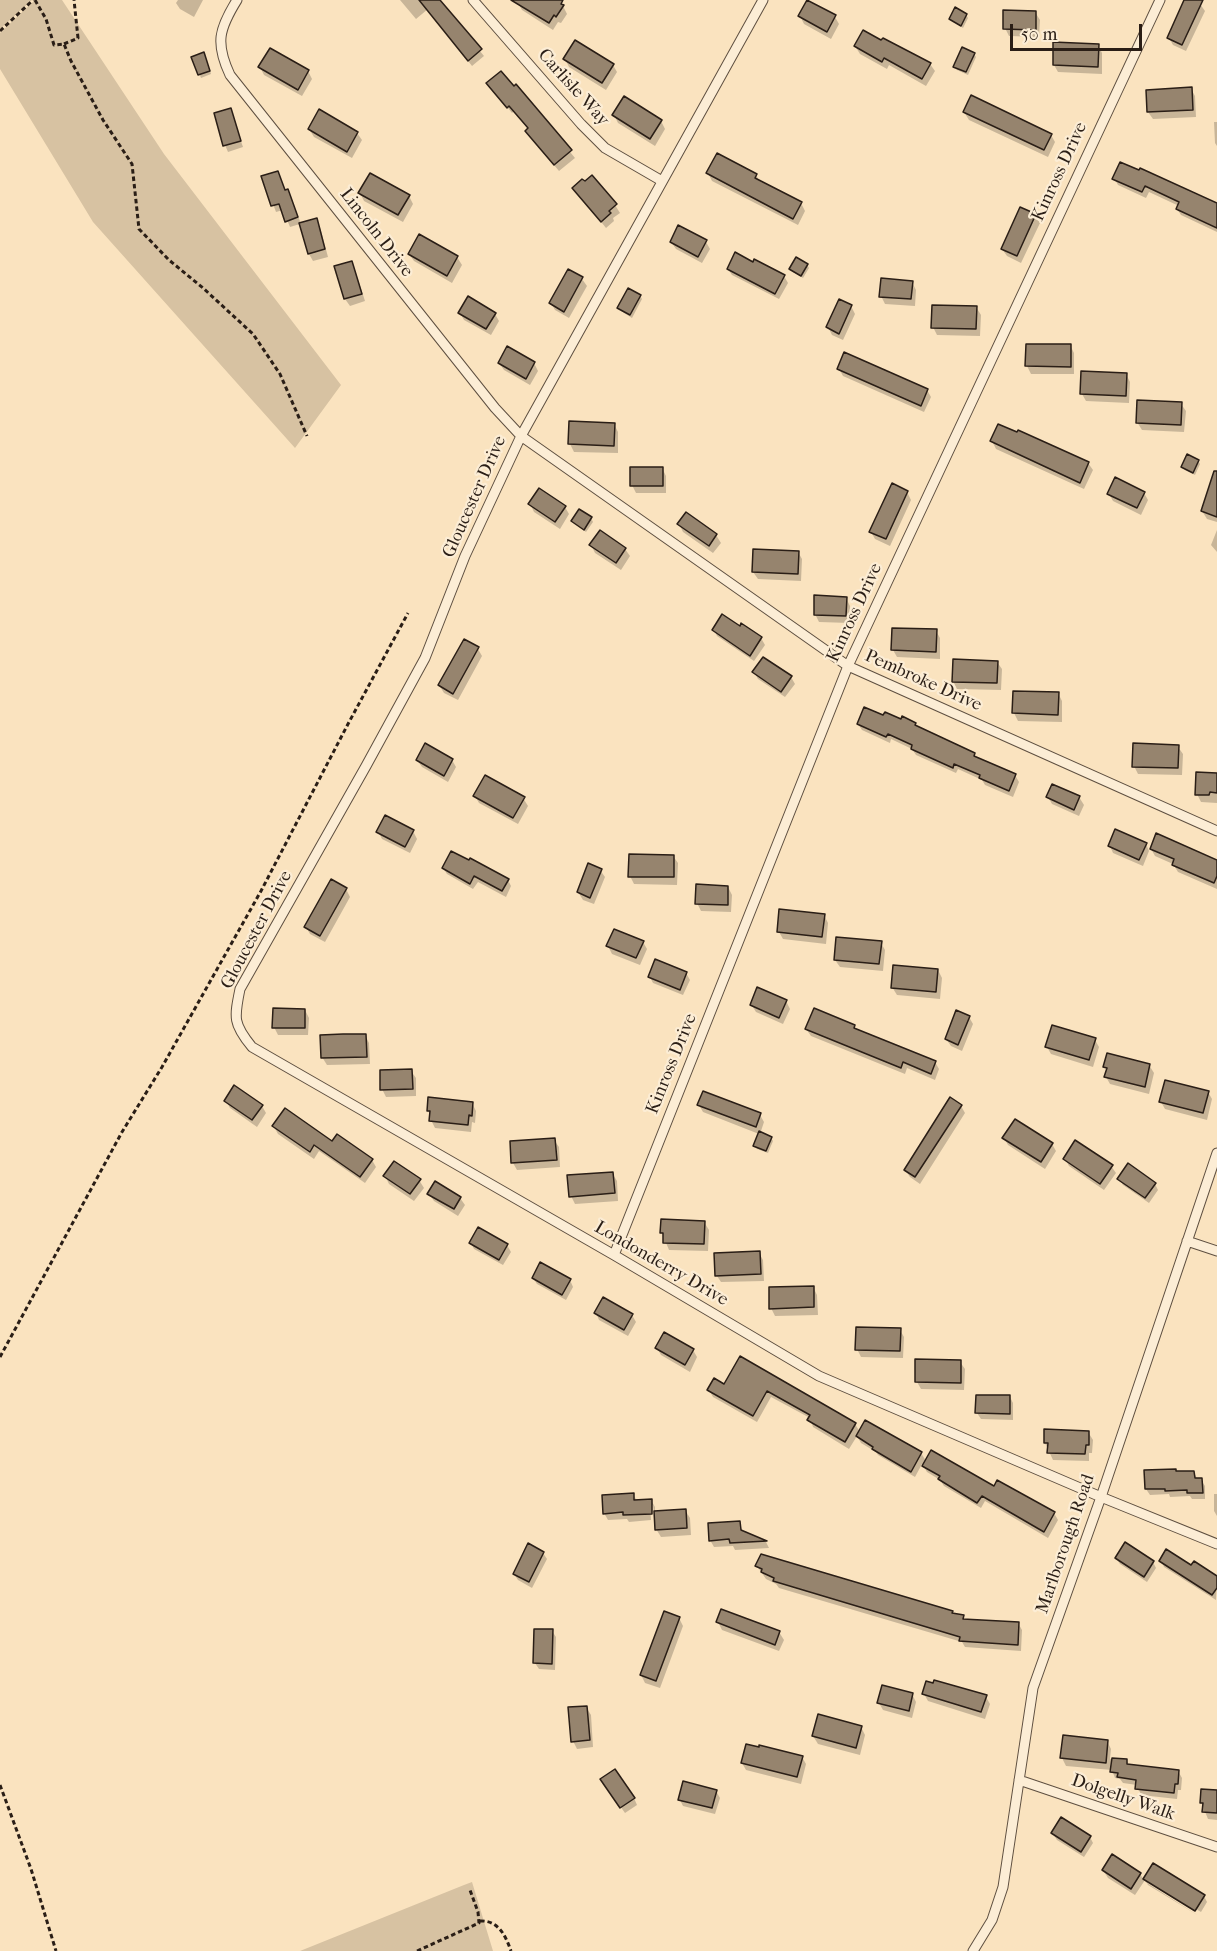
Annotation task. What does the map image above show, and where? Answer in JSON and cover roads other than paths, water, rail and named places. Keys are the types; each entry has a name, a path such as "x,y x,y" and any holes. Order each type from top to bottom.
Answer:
{"lane":[{"name":"Lincoln Drive","path":"237,0 220,30 223,60 230,75 495,408 521,436"},
{"name":"Carlisle Way","path":"473,0 581,124 605,148 662,182"},
{"name":"Gloucester Drive","path":"234,1016 240,989 425,658 465,555 521,436 763,0"},
{"name":"Kinross Drive","path":"614,1255 848,666 1160,0"},
{"name":"Pembroke Drive","path":"521,436 848,666 1217,831"},
{"name":"Londonderry Drive","path":"234,1016 239,1031 252,1047 819,1376 1101,1497 1217,1544"},
{"name":"Marlborough Road","path":"973,1951 992,1920 1003,1887 1033,1688 1101,1497 1217,1153"},
{"path":"1187,1241 1217,1251"},
{"name":"Dolgelly Walk","path":"1019,1780 1217,1847"}]}
